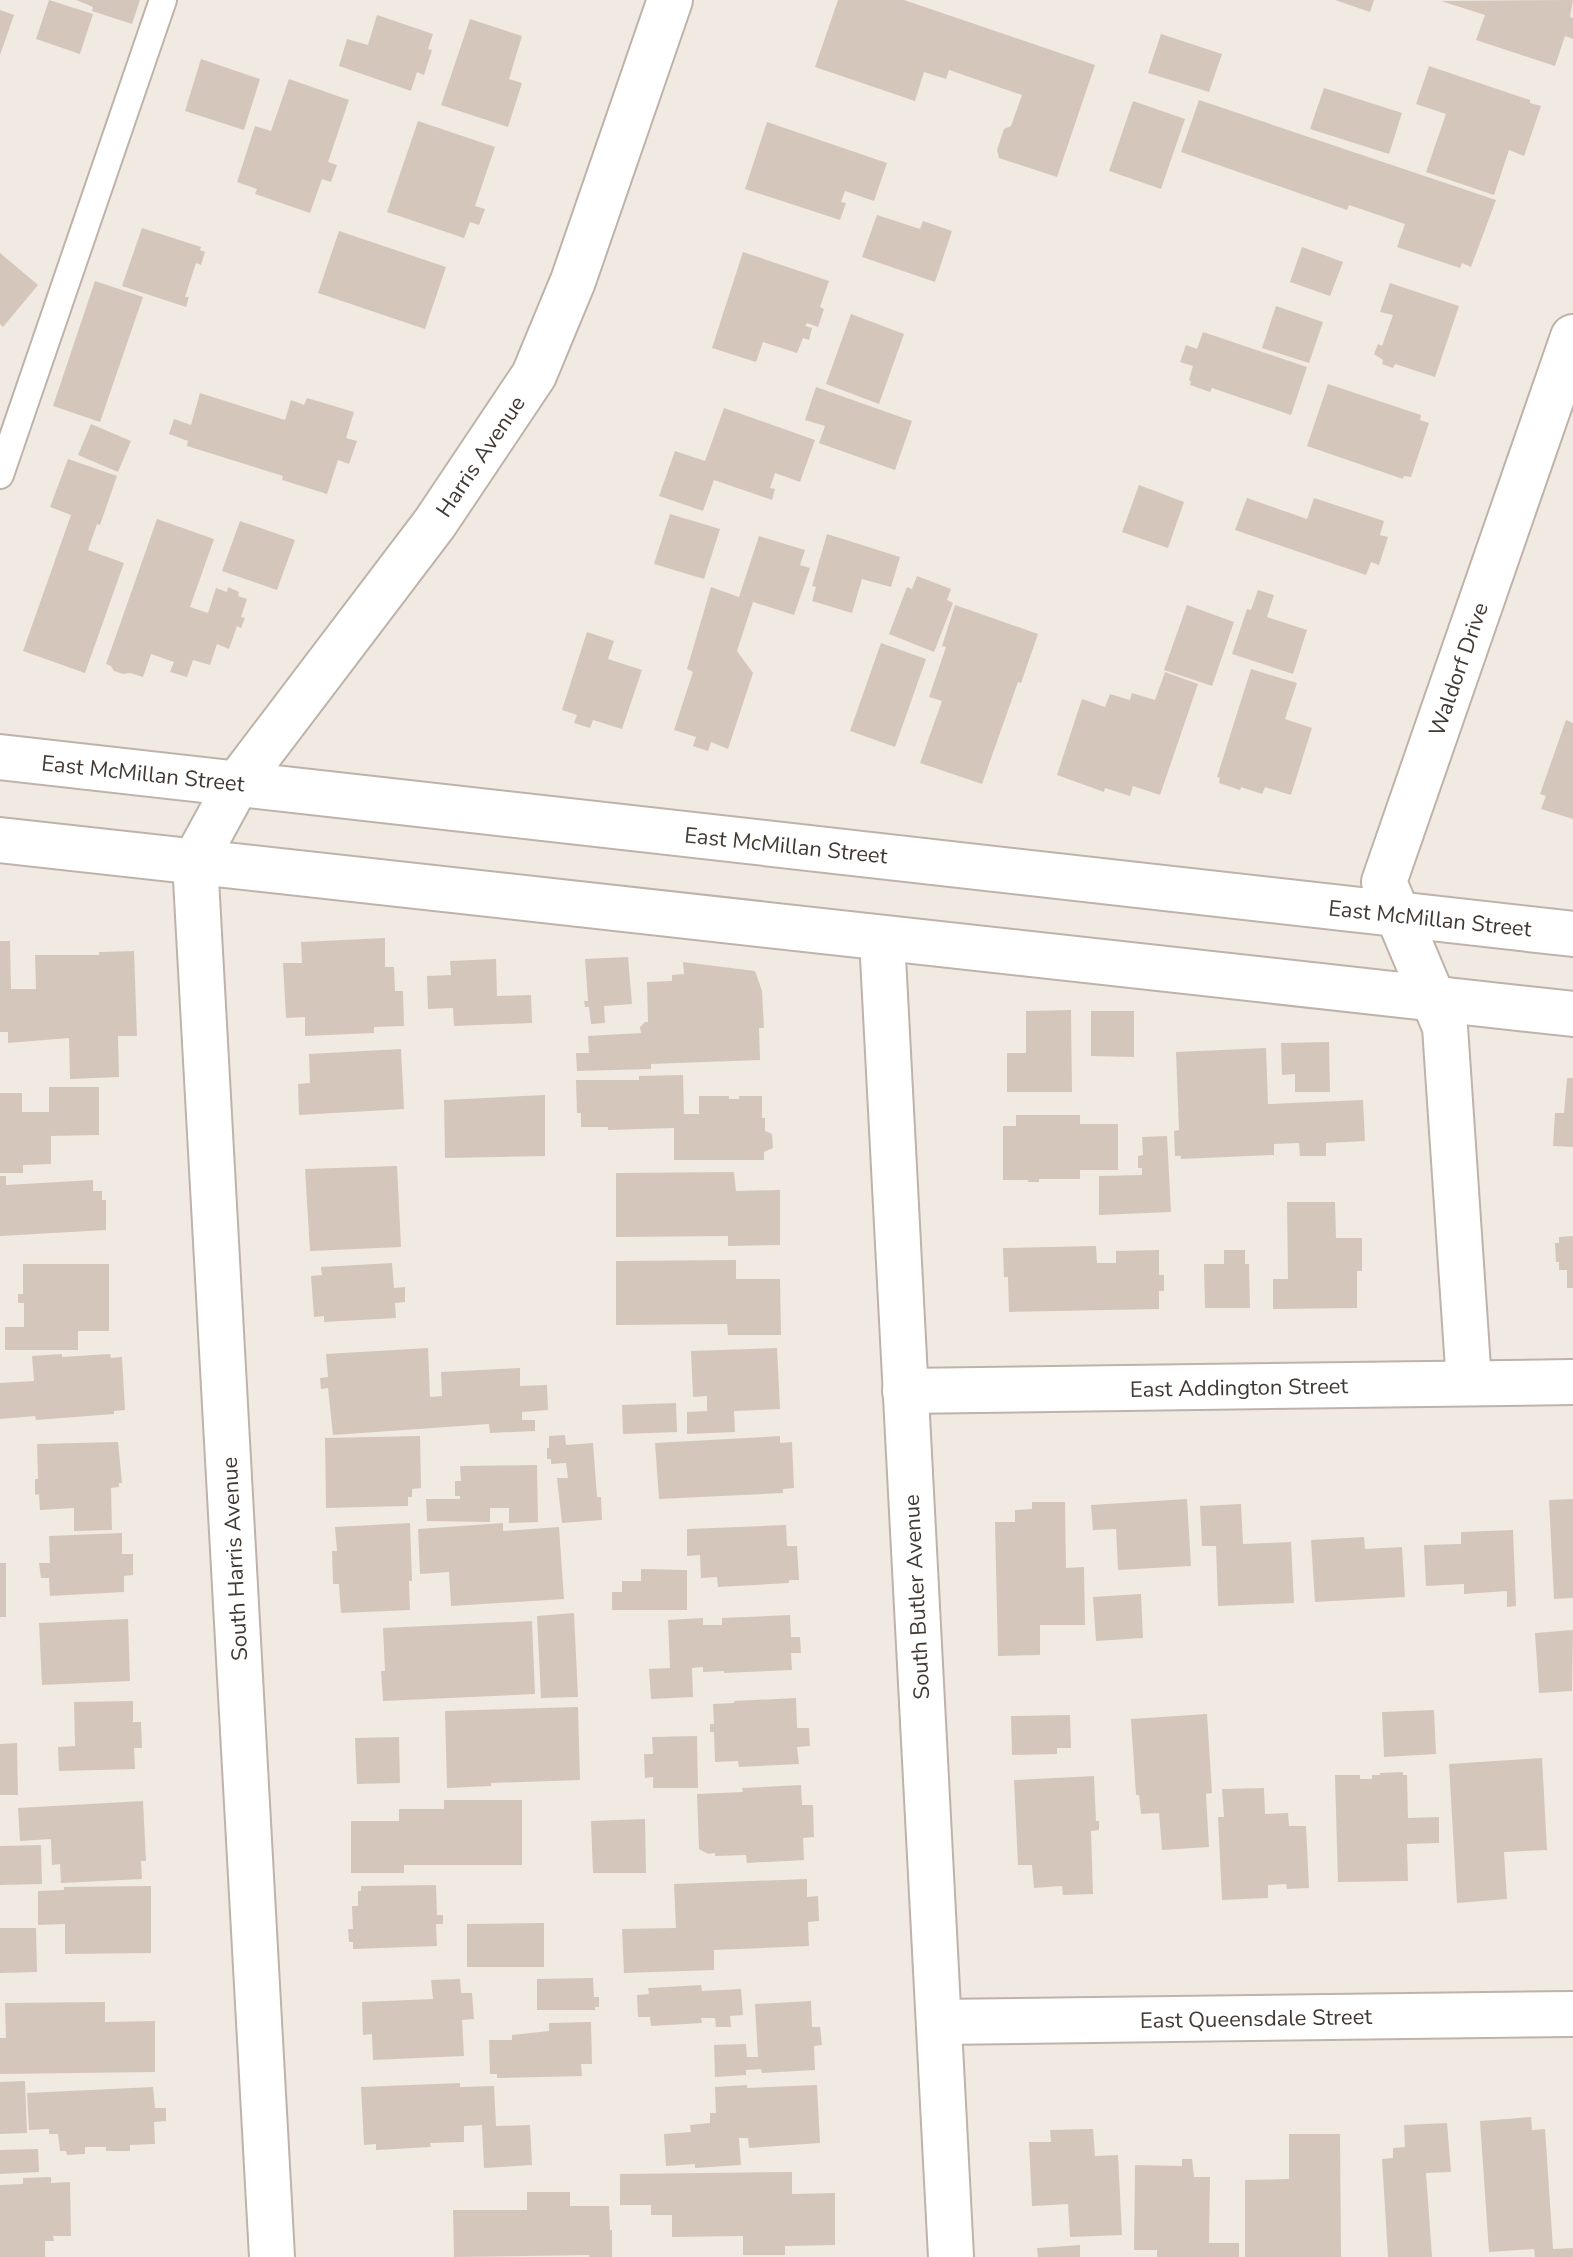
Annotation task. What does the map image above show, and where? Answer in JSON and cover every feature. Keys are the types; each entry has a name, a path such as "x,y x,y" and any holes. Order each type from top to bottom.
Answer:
{"street":[{"name":"Harris Avenue","path":"195,861 237,784 435,523 534,375 573,281 670,0"},
{"name":"Waldorf Drive","path":"1469,1383 1445,1027 1384,882 1573,337"},
{"name":"East McMillan Street","path":"0,757 1573,934"},
{"path":"0,840 1573,1014"},
{"name":"South Harris Avenue","path":"195,861 272,2257"},
{"name":"South Butler Avenue","path":"882,938 951,2257"},
{"name":"East Addington Street","path":"905,1391 1573,1382"},
{"name":"East Queensdale Street","path":"939,2022 1573,2014"}],"lane":[{"path":"0,475 163,0"}],"building":[{"path":"49,0 93,14 80,54 36,39"},
{"path":"76,0 140,0 132,24 92,11 93,7"},
{"path":"838,0 904,0 1095,65 1057,177 999,158 997,150 1004,129 1011,126 1022,95 949,70 946,79 924,72 915,101 815,67"},
{"path":"1335,0 1374,0 1370,12"},
{"path":"1573,0 1570,17 1573,18 1573,39 1565,36 1555,66 1476,40 1485,15 1441,1"},
{"path":"0,10 14,15 0,55"},
{"path":"377,15 433,34 428,49 432,50 424,75 417,72 411,91 339,66 347,39 368,45"},
{"path":"470,19 522,36 509,79 522,83 508,127 441,105"},
{"path":"1161,34 1222,54 1209,92 1148,73"},
{"path":"201,59 260,79 244,130 185,111"},
{"path":"1429,66 1541,106 1524,156 1509,150 1494,195 1426,172 1446,114 1416,104"},
{"path":"289,79 349,100 328,162 337,165 331,182 322,179 310,213 255,194 257,189 237,182 255,126 271,131"},
{"path":"1324,88 1402,113 1389,154 1310,129"},
{"path":"1199,100 1496,200 1471,267 1462,263 1460,268 1397,247 1405,224 1349,205 1347,210 1181,152"},
{"path":"1133,101 1185,119 1161,189 1109,171"},
{"path":"418,121 495,147 475,206 485,209 479,225 470,222 464,238 387,212"},
{"path":"767,122 887,163 874,201 845,191 841,202 846,203 840,220 745,189"},
{"path":"877,215 920,229 923,221 952,231 935,282 862,257"},
{"path":"142,228 201,247 200,250 205,252 201,265 196,263 185,297 189,297 186,307 122,286"},
{"path":"339,231 446,267 425,329 318,293"},
{"path":"1302,247 1343,262 1330,296 1290,282"},
{"path":"743,252 829,281 820,307 824,309 818,327 807,323 805,326 812,328 809,340 803,338 797,353 763,342 756,362 712,348"},
{"path":"0,253 38,285 3,327 0,324"},
{"path":"95,281 143,297 100,422 53,406"},
{"path":"1390,283 1459,306 1435,377 1395,364 1393,368 1382,364 1383,360 1374,354 1378,344 1382,346 1393,315 1380,312"},
{"path":"1276,306 1323,322 1309,363 1262,348"},
{"path":"851,314 904,334 879,404 826,384"},
{"path":"1203,332 1307,367 1291,415 1212,388 1210,392 1190,385 1193,366 1180,362 1186,345 1197,349"},
{"path":"1328,384 1421,415 1420,420 1429,423 1411,477 1404,476 1403,479 1307,446"},
{"path":"816,387 912,421 895,470 819,443 825,426 805,420"},
{"path":"200,393 285,420 291,400 304,405 307,398 354,412 346,438 357,441 349,464 338,460 327,494 282,480 283,476 187,446 188,441 169,434 174,419 191,425"},
{"path":"724,408 815,440 800,482 775,473 770,488 775,489 772,500 714,480 703,511 659,496 675,451 705,461"},
{"path":"91,424 131,441 118,472 78,455"},
{"path":"68,459 117,476 88,550 124,563 85,673 23,651 71,515 50,507"},
{"path":"1139,485 1184,502 1168,548 1122,532"},
{"path":"1247,498 1307,519 1314,498 1384,521 1380,535 1388,537 1379,565 1371,562 1366,575 1235,530"},
{"path":"670,514 720,529 704,579 654,564"},
{"path":"157,519 214,539 190,607 208,613 216,588 227,592 228,587 247,599 241,617 245,618 241,628 237,626 229,649 217,644 210,665 193,660 187,677 170,672 174,662 151,654 143,677 114,671 106,664"},
{"path":"240,521 295,540 277,590 222,571"},
{"path":"827,534 900,557 891,587 862,579 852,613 812,601 816,587 812,586"},
{"path":"759,536 805,550 800,565 810,568 794,615 753,602 737,651 753,673 728,749 711,742 708,751 693,746 696,737 674,730 693,672 687,669 711,587 739,597"},
{"path":"917,576 951,589 947,600 953,603 934,652 889,634 907,587 912,589"},
{"path":"1258,590 1274,595 1267,617 1307,630 1293,674 1232,654 1247,609 1251,610"},
{"path":"955,605 1038,634 982,784 920,763 942,701 929,697 946,647 942,646"},
{"path":"1187,605 1234,622 1212,686 1164,670"},
{"path":"587,632 614,641 608,659 642,670 622,729 593,720 590,728 574,723 577,715 562,710"},
{"path":"881,643 926,659 895,747 850,731"},
{"path":"1251,669 1297,683 1285,719 1312,728 1291,795 1265,787 1262,794 1241,787 1240,790 1219,783 1220,778 1217,777"},
{"path":"1165,672 1198,684 1160,795 1133,786 1130,796 1105,788 1104,792 1057,775 1082,699 1105,707 1110,694 1130,700 1132,693 1155,700"},
{"path":"1566,720 1573,723 1573,819 1541,809 1546,796 1540,794"},
{"path":"385,938 385,967 394,967 395,991 403,991 404,1026 374,1027 374,1033 305,1036 305,1017 286,1018 283,963 302,963 301,942"},
{"path":"0,941 10,941 11,989 36,989 35,955 99,955 99,952 134,951 137,1036 118,1036 119,1077 70,1079 69,1038 8,1043 8,1032 0,1032"},
{"path":"628,957 632,1004 604,1006 605,1023 591,1024 589,1007 585,1007 584,1001 588,1001 585,959"},
{"path":"496,959 497,996 531,995 532,1023 454,1026 453,1008 428,1009 427,976 451,975 450,961"},
{"path":"683,962 755,971 762,991 764,1028 759,1028 760,1060 651,1064 651,1069 577,1071 576,1053 589,1053 588,1036 641,1033 640,1027 648,1022 647,982 672,981 672,975 684,974"},
{"path":"1071,1010 1072,1092 1007,1092 1007,1053 1026,1053 1026,1011"},
{"path":"1091,1011 1134,1011 1134,1057 1091,1056"},
{"path":"1329,1042 1330,1092 1295,1092 1295,1074 1282,1075 1281,1043"},
{"path":"1266,1048 1268,1104 1363,1100 1365,1141 1326,1143 1326,1156 1300,1156 1299,1143 1274,1144 1274,1155 1181,1159 1181,1156 1175,1156 1174,1131 1179,1130 1176,1052"},
{"path":"401,1049 404,1109 299,1115 298,1084 310,1083 309,1054"},
{"path":"683,1075 684,1114 699,1114 699,1096 739,1099 739,1096 762,1096 762,1118 765,1118 765,1131 772,1134 773,1148 764,1152 764,1160 674,1160 674,1128 608,1130 608,1127 581,1127 581,1113 577,1113 576,1080 639,1080 639,1076"},
{"path":"1567,1078 1573,1078 1573,1147 1553,1146 1555,1113 1564,1113"},
{"path":"49,1087 99,1087 99,1135 51,1136 51,1164 23,1165 23,1173 0,1173 0,1093 22,1093 22,1112 49,1112"},
{"path":"545,1095 545,1156 445,1158 444,1100"},
{"path":"1016,1115 1080,1115 1080,1124 1118,1124 1118,1170 1080,1170 1080,1179 1039,1179 1039,1182 1003,1180 1003,1126 1016,1126"},
{"path":"1167,1136 1171,1212 1099,1215 1099,1176 1142,1175 1142,1168 1138,1168 1138,1156 1143,1155 1142,1137"},
{"path":"397,1166 401,1247 310,1251 305,1169"},
{"path":"734,1172 736,1191 780,1190 780,1245 728,1246 728,1236 616,1237 616,1173"},
{"path":"0,1176 6,1176 6,1185 93,1180 93,1191 102,1191 102,1200 106,1200 106,1230 0,1236"},
{"path":"1287,1202 1335,1202 1336,1238 1362,1238 1362,1271 1357,1271 1357,1308 1273,1309 1273,1279 1288,1279"},
{"path":"1573,1236 1573,1288 1567,1288 1567,1270 1559,1270 1555,1243 1559,1243 1559,1237"},
{"path":"1096,1246 1097,1263 1116,1263 1116,1251 1159,1250 1159,1275 1164,1275 1164,1291 1159,1291 1159,1309 1009,1312 1003,1248"},
{"path":"1224,1250 1245,1250 1245,1264 1249,1264 1250,1308 1205,1308 1204,1264 1224,1264"},
{"path":"736,1260 736,1279 780,1279 781,1335 728,1335 727,1324 616,1325 616,1261"},
{"path":"392,1263 394,1288 405,1287 405,1302 395,1303 396,1318 324,1322 324,1316 314,1317 311,1276 322,1275 321,1267"},
{"path":"23,1264 109,1264 109,1331 78,1331 78,1350 5,1350 5,1327 24,1327 24,1303 18,1303 18,1294 23,1294"},
{"path":"428,1348 430,1397 442,1396 441,1372 520,1368 520,1386 547,1385 548,1410 522,1412 522,1420 535,1420 535,1431 490,1433 489,1424 333,1435 328,1388 321,1389 320,1378 328,1377 326,1354"},
{"path":"777,1348 780,1409 734,1411 735,1432 687,1434 687,1412 707,1411 707,1396 693,1397 691,1351"},
{"path":"62,1354 62,1357 110,1354 111,1358 122,1357 125,1410 114,1411 114,1414 36,1420 35,1416 0,1419 0,1383 34,1381 32,1356"},
{"path":"676,1403 677,1432 623,1434 622,1405"},
{"path":"565,1435 566,1445 593,1443 602,1520 562,1523 557,1478 568,1478 566,1463 551,1464 551,1459 547,1459 547,1448 549,1436"},
{"path":"420,1436 421,1488 412,1489 408,1506 326,1508 325,1438"},
{"path":"780,1436 780,1443 792,1442 794,1488 783,1489 783,1493 659,1499 655,1443"},
{"path":"118,1442 122,1483 119,1487 111,1488 112,1530 74,1531 74,1508 40,1510 39,1494 35,1495 37,1444"},
{"path":"537,1465 538,1522 509,1523 509,1508 490,1508 490,1522 427,1521 426,1499 460,1499 460,1496 455,1496 455,1481 461,1481 460,1466"},
{"path":"1187,1499 1191,1566 1118,1570 1116,1529 1093,1530 1091,1505"},
{"path":"1573,1499 1573,1598 1554,1599 1549,1500"},
{"path":"1032,1502 1065,1502 1066,1568 1084,1567 1085,1625 1040,1625 1040,1655 998,1656 995,1522 1015,1522 1015,1510 1032,1509"},
{"path":"1241,1504 1243,1544 1291,1542 1294,1603 1218,1606 1216,1546 1202,1546 1200,1506"},
{"path":"410,1523 410,1610 341,1613 339,1584 333,1584 332,1551 337,1551 335,1527"},
{"path":"503,1523 503,1531 559,1527 564,1599 451,1606 449,1572 420,1574 418,1529"},
{"path":"786,1525 787,1546 797,1546 799,1580 718,1587 717,1577 701,1578 700,1555 687,1556 687,1529"},
{"path":"1513,1530 1516,1606 1507,1607 1507,1591 1464,1594 1464,1584 1426,1586 1424,1545 1461,1544 1461,1532"},
{"path":"122,1533 122,1554 133,1554 133,1575 124,1576 124,1592 50,1596 49,1578 41,1578 39,1563 50,1563 49,1536"},
{"path":"1364,1537 1365,1549 1402,1547 1405,1597 1315,1602 1311,1540"},
{"path":"0,1563 6,1563 6,1617 0,1617"},
{"path":"641,1569 687,1570 687,1610 612,1610 612,1592 622,1592 622,1581 641,1581"},
{"path":"1141,1594 1143,1638 1096,1641 1093,1597"},
{"path":"574,1613 578,1697 541,1698 537,1616"},
{"path":"790,1615 791,1637 800,1637 801,1653 791,1653 792,1670 724,1673 703,1672 703,1667 692,1668 693,1697 651,1699 649,1669 670,1668 668,1620 703,1618 703,1625 722,1625 722,1618"},
{"path":"128,1619 130,1681 42,1685 39,1623"},
{"path":"532,1621 535,1694 383,1701 383,1628"},
{"path":"1573,1630 1572,1691 1539,1693 1535,1633"},
{"path":"796,1698 797,1728 809,1728 810,1746 797,1747 799,1764 739,1767 738,1761 715,1762 714,1732 710,1732 710,1724 714,1724 713,1704"},
{"path":"133,1701 133,1722 141,1722 142,1748 134,1748 135,1769 59,1771 58,1747 75,1746 74,1702"},
{"path":"578,1707 580,1780 447,1788 445,1711"},
{"path":"1434,1710 1436,1754 1384,1757 1382,1712"},
{"path":"1207,1714 1212,1793 1206,1794 1209,1847 1162,1850 1159,1813 1141,1814 1139,1795 1136,1795 1131,1719"},
{"path":"1070,1715 1071,1748 1057,1748 1057,1754 1012,1755 1011,1716"},
{"path":"697,1736 698,1788 653,1788 653,1777 645,1778 644,1754 653,1754 652,1737"},
{"path":"399,1737 400,1783 357,1784 355,1738"},
{"path":"17,1743 18,1795 0,1795 0,1744"},
{"path":"1542,1758 1547,1850 1504,1852 1507,1899 1457,1903 1449,1764"},
{"path":"1403,1772 1407,1775 1408,1818 1439,1817 1439,1843 1407,1844 1408,1881 1338,1882 1335,1775 1360,1775 1360,1779 1372,1779 1372,1775 1380,1773"},
{"path":"1094,1776 1099,1830 1091,1831 1093,1894 1063,1895 1062,1886 1034,1888 1032,1865 1018,1865 1014,1780"},
{"path":"801,1785 802,1805 813,1805 814,1837 803,1838 804,1860 747,1863 746,1855 715,1856 715,1853 708,1854 699,1849 697,1794"},
{"path":"1264,1788 1265,1814 1288,1813 1289,1826 1306,1826 1309,1888 1287,1889 1286,1884 1268,1885 1268,1898 1222,1900 1218,1817 1224,1817 1222,1789"},
{"path":"444,1800 522,1800 522,1865 404,1865 404,1873 351,1873 351,1821 399,1821 399,1809 444,1809"},
{"path":"143,1801 146,1861 141,1861 142,1879 61,1883 60,1864 52,1865 51,1839 20,1841 18,1808"},
{"path":"645,1819 646,1873 593,1873 591,1821"},
{"path":"41,1845 42,1884 0,1885 0,1846"},
{"path":"807,1879 807,1897 818,1896 819,1921 808,1922 809,1946 714,1950 714,1970 624,1973 622,1929 676,1928 674,1884"},
{"path":"436,1885 437,1915 443,1915 443,1924 436,1924 437,1946 353,1949 348,1929 353,1929 352,1906 358,1906 361,1886"},
{"path":"151,1886 151,1953 65,1954 65,1924 38,1925 38,1891 64,1890 64,1887"},
{"path":"544,1923 544,1967 467,1967 467,1924"},
{"path":"0,1928 36,1928 37,1972 0,1973"},
{"path":"593,1978 594,1997 599,1997 599,2007 595,2010 537,2010 537,1979"},
{"path":"460,1979 461,1993 472,1993 474,2019 462,2020 464,2056 373,2060 372,2034 363,2035 362,2002 433,1999 431,1980"},
{"path":"701,1985 702,1991 741,1989 743,2015 730,2016 731,2027 716,2027 715,2018 701,2018 702,2023 651,2026 650,2017 638,2017 637,1995 649,1994 648,1988"},
{"path":"811,2001 812,2027 820,2027 822,2045 814,2046 815,2070 762,2073 761,2069 746,2070 746,2075 715,2077 714,2045 746,2044 747,2057 758,2057 755,2004"},
{"path":"105,2002 105,2022 155,2021 155,2072 0,2074 0,2038 6,2038 5,2003"},
{"path":"591,2022 592,2064 581,2064 582,2076 497,2078 497,2074 490,2074 489,2040 512,2040 512,2035 549,2031 549,2023"},
{"path":"25,2081 27,2133 0,2134 0,2082"},
{"path":"460,2083 460,2087 494,2086 496,2126 530,2125 532,2165 484,2168 482,2125 464,2126 464,2142 376,2150 376,2144 364,2145 361,2087"},
{"path":"747,2085 747,2088 817,2085 820,2143 749,2148 748,2138 739,2138 741,2165 666,2166 664,2134 691,2132 690,2125 710,2123 710,2113 716,2113 715,2087"},
{"path":"153,2087 155,2108 166,2108 166,2121 154,2122 155,2144 130,2145 130,2151 85,2147 85,2154 67,2155 66,2151 60,2151 58,2134 49,2134 49,2129 29,2130 27,2093"},
{"path":"1531,2117 1532,2130 1545,2129 1553,2249 1573,2248 1573,2257 1535,2257 1534,2249 1489,2252 1480,2121"},
{"path":"1447,2123 1451,2172 1426,2173 1432,2257 1388,2257 1382,2159 1393,2158 1393,2148 1405,2147 1404,2125"},
{"path":"1093,2129 1095,2156 1118,2155 1122,2235 1070,2237 1068,2204 1032,2206 1029,2142 1051,2142 1050,2130"},
{"path":"1289,2134 1340,2134 1341,2257 1245,2257 1245,2180 1289,2179"},
{"path":"38,2149 39,2172 0,2174 0,2150"},
{"path":"1182,2159 1192,2159 1194,2177 1210,2177 1209,2243 1239,2243 1239,2257 1157,2257 1157,2250 1134,2250 1135,2165 1182,2166"},
{"path":"792,2172 792,2194 835,2193 835,2245 785,2246 785,2255 743,2255 743,2236 672,2237 672,2215 651,2215 651,2205 620,2205 620,2174"},
{"path":"51,2177 51,2183 70,2182 71,2236 53,2236 54,2241 45,2241 45,2257 0,2257 0,2185 23,2184 23,2178"},
{"path":"527,2192 570,2192 570,2206 609,2206 612,2257 454,2257 453,2210 527,2210"},
{"path":"1080,2245 1080,2257 1038,2257 1037,2248"}]}
